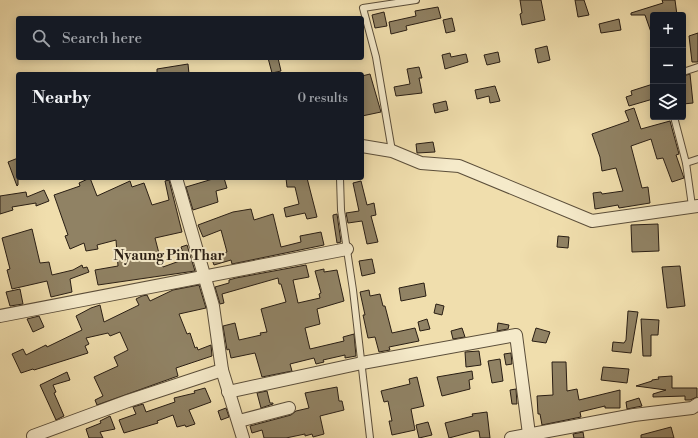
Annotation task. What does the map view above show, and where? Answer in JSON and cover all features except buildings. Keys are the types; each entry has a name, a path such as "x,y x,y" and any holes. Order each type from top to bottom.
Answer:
{"street":[{"path":"364,146 392,151 421,163 459,166 592,221 695,206"},
{"path":"177,180 213,306 222,370 243,438"},
{"path":"0,316 204,278 348,249"},
{"path":"228,392 362,363 516,335 530,434"},
{"path":"33,436 128,401 222,370"},
{"path":"511,438 634,415 692,408 698,404"},
{"path":"239,421 290,408"}],"lane":[{"path":"392,151 376,57 363,8 416,0"},
{"path":"686,71 698,67"},
{"path":"675,120 695,206"},
{"path":"686,163 698,159"},
{"path":"340,180 342,210 348,249 370,438"}],"district":[{"name":"Nyaung Pin Thar","path":"169,255"}]}
